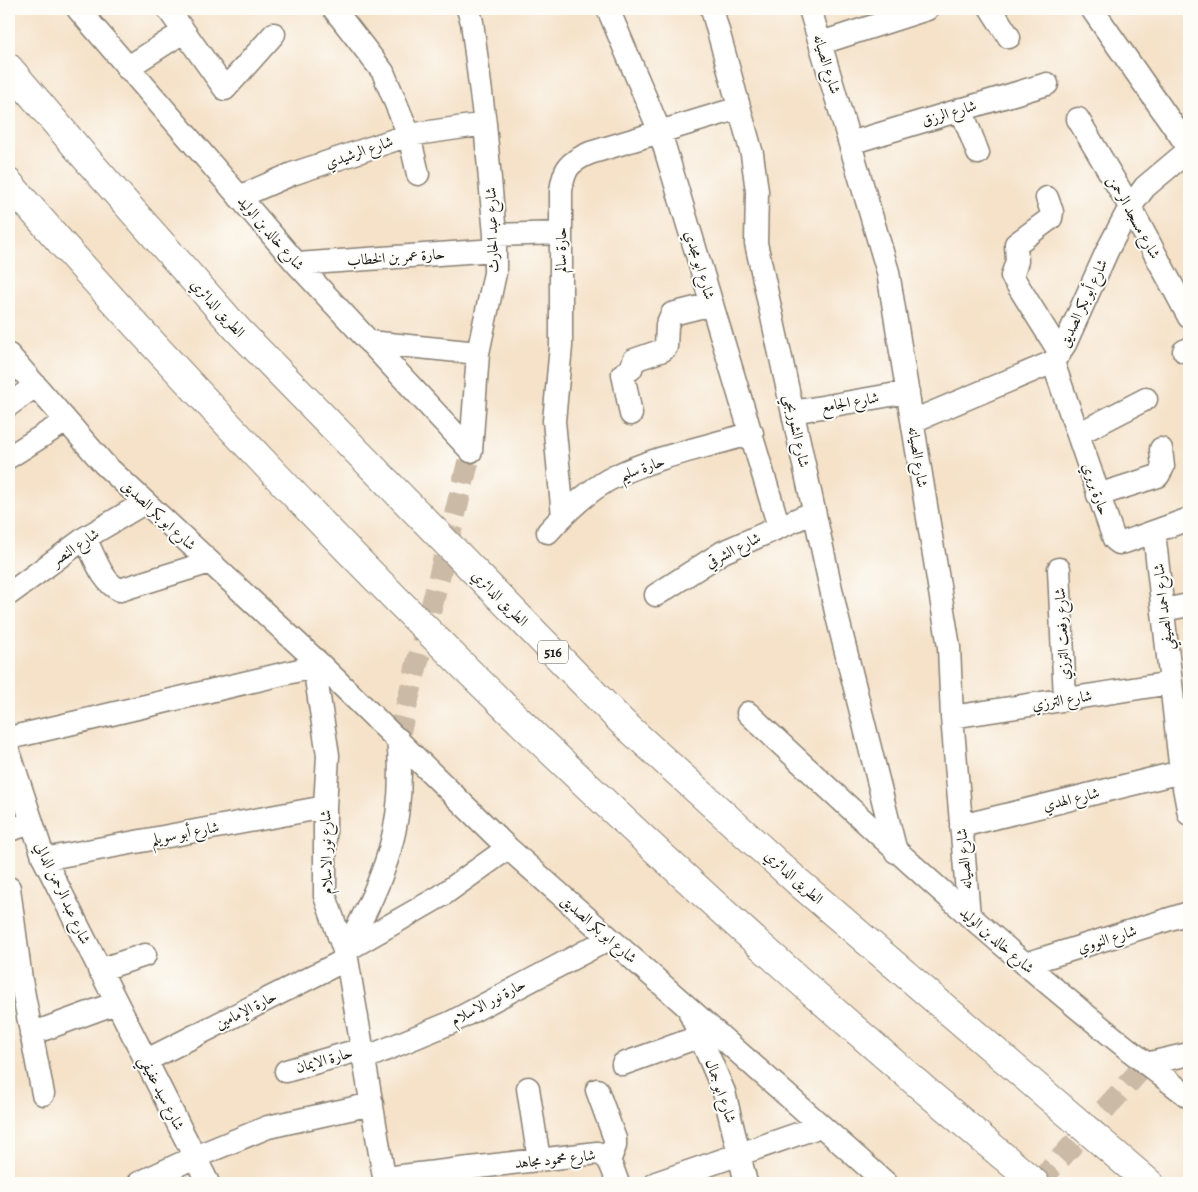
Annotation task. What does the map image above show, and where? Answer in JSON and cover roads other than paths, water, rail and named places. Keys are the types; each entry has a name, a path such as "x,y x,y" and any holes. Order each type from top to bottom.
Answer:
{"highway":[{"name":"الطريق الدائري","path":"9,68 238,330 621,721 798,882 1149,1183"},
{"path":"9,183 182,377 341,544 457,661 752,940 933,1099 1035,1183"}],"street":[{"name":"شارع خالد بن الوليد","path":"78,9 297,264 471,451"},
{"path":"168,9 225,89 274,34"},
{"path":"334,9 383,72 409,135 418,174"},
{"name":"شارع عبد الحارث","path":"468,9 472,22 485,124 495,242 495,273 478,353 471,451"},
{"name":"شارع ابو مجدي","path":"608,9 660,132 779,527"},
{"name":"شارع الشوربجي","path":"712,9 752,154 757,191 756,243 836,612 896,852"},
{"name":"شارع الصيانه","path":"810,9 888,272 949,647 952,716 969,916"},
{"path":"820,43 927,9"},
{"path":"991,9 1009,37"},
{"path":"1092,9 1189,149"},
{"path":"127,68 183,32"},
{"name":"شارع الرزق","path":"850,142 1047,84"},
{"name":"حارة سالم","path":"555,524 554,421 561,346 561,233 564,174 574,160 739,108"},
{"path":"962,109 978,153"},
{"name":"شارع مسجد الرحمن","path":"1078,119 1130,207 1189,318"},
{"name":"شارع الرشيدي","path":"239,197 292,174 409,135 485,124"},
{"name":"شارع أبو بكر الصديق","path":"913,422 1057,358 1120,223 1130,207 1145,187 1189,149"},
{"name":"حارة بربري","path":"1046,198 1052,212 1051,218 1016,244 1017,261 1012,276 1057,358 1078,434 1112,534 1119,542 1189,519"},
{"name":"حارة عمر بن الخطاب","path":"297,264 561,233"},
{"path":"632,414 623,374 632,369 634,360 663,350 666,347 667,324 672,314 712,304"},
{"path":"369,342 478,353"},
{"name":"شارع ابو بكر الصديق","path":"9,354 104,464 144,503 210,562 318,666 398,739 508,848 685,1003 821,1126 876,1179"},
{"path":"9,405 36,386"},
{"name":"شارع الجامع","path":"793,412 908,392"},
{"path":"1078,434 1146,399"},
{"path":"9,457 66,421"},
{"name":"حارة سليم","path":"555,524 593,490 616,476 640,466 752,434"},
{"path":"1098,495 1158,476 1163,467 1160,448"},
{"name":"شارع النصر","path":"9,594 85,538 144,503"},
{"name":"شارع الشرقي","path":"656,595 723,552 814,512"},
{"name":"شارع احمد الصيفي","path":"1154,532 1181,772 1189,814"},
{"path":"85,538 107,581 113,587 120,590 210,562"},
{"name":"شارع رفعت الترزي","path":"1059,568 1065,699"},
{"path":"1163,610 1189,605"},
{"path":"9,738 318,666"},
{"name":"شارع نور الاسلام","path":"318,666 328,755 325,806 325,896 346,955 385,1181"},
{"name":"شارع الترزي","path":"952,716 1171,683"},
{"name":"شارع خالد بن الوليد","path":"748,713 896,852 969,916 1146,1064 1189,1097"},
{"path":"346,955 370,907 389,858 399,808 401,773 398,739"},
{"name":"شارع عبد الرحمن الدالي","path":"9,752 44,860 116,1003"},
{"name":"شارع الهدي","path":"961,826 1181,772"},
{"name":"شارع أبو سويلم","path":"44,860 325,806"},
{"path":"9,830 32,823"},
{"name":"حارة الإمامين","path":"145,1061 346,955 441,896 508,848"},
{"path":"9,888 17,1004 31,1034 43,1094"},
{"name":"شارع النووي","path":"1025,964 1189,914"},
{"name":"حارة نور الاسلام","path":"362,1054 450,1023 609,938"},
{"path":"99,970 145,955"},
{"path":"31,1034 116,1003"},
{"name":"شارع سيد عفيفي","path":"116,1003 208,1183"},
{"name":"شارع ابو جمال","path":"685,1003 724,1092 741,1154 746,1183"},
{"path":"623,1064 701,1036"},
{"name":"حارة الايمان","path":"286,1071 362,1054"},
{"path":"1146,1064 1189,1054"},
{"path":"528,1088 539,1160"},
{"path":"597,1090 615,1139 615,1146 609,1161"},
{"path":"139,1183 194,1156 268,1127 372,1104"},
{"path":"656,1183 821,1126"},
{"name":"شارع محمود مجاهد","path":"385,1181 597,1153 606,1156 618,1183"}],"tunnel":[{"path":"398,739 471,451"},
{"path":"1038,1183 1146,1064"}]}
